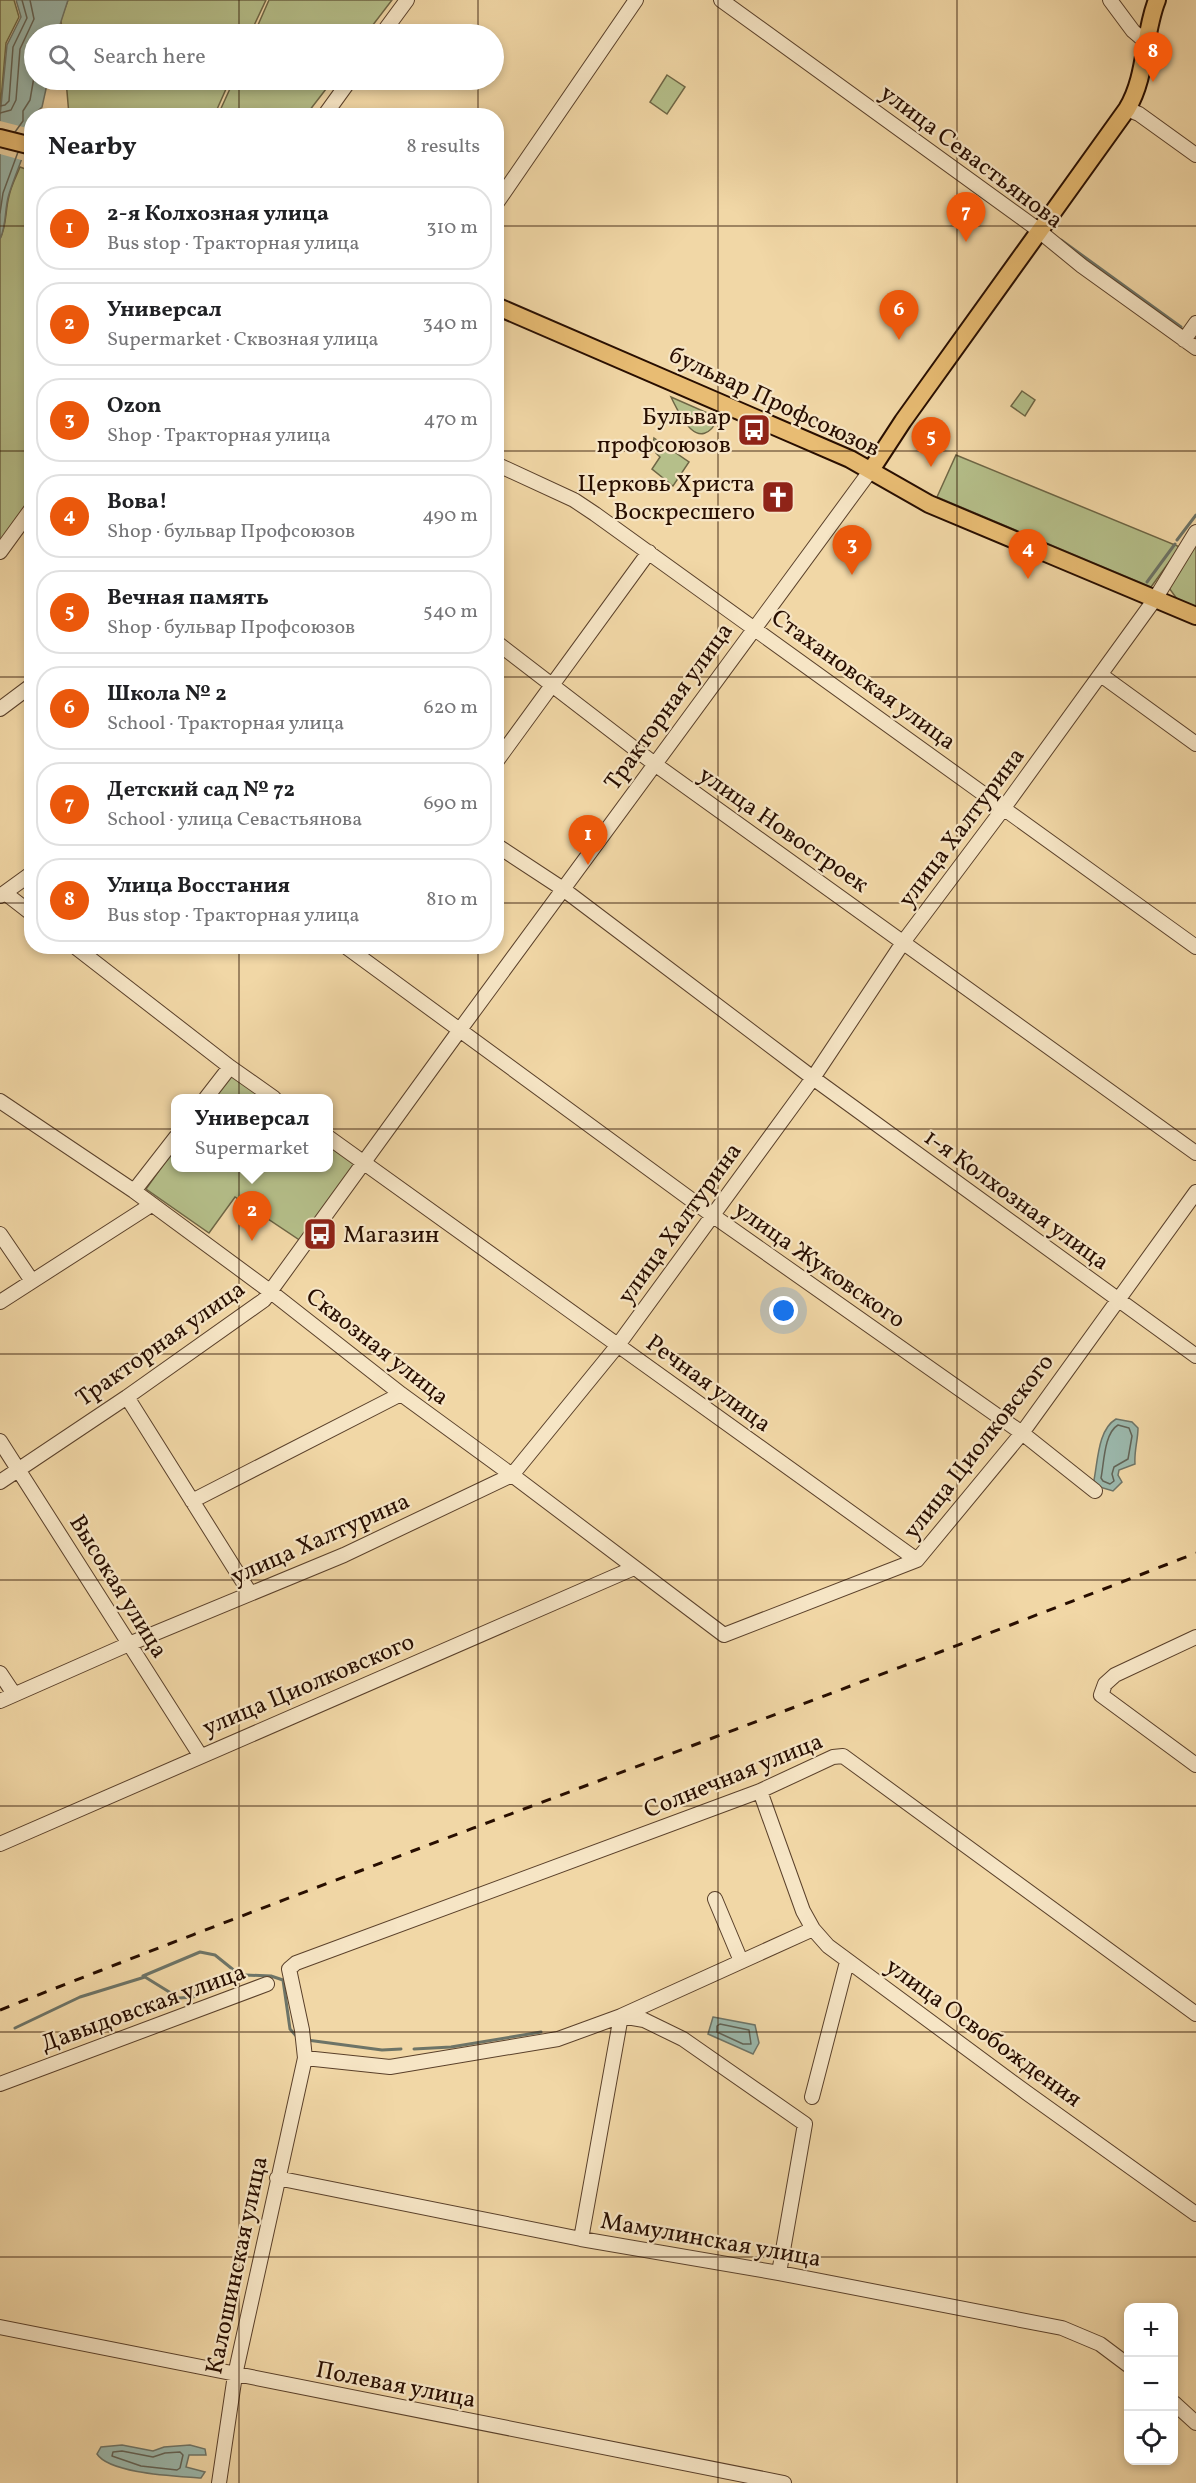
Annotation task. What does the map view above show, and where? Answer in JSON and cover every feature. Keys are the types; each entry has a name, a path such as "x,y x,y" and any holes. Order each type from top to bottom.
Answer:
{"main road":[{"name":"Тракторная улица","path":"871,470 903,421 1128,109 1138,81 1157,0"},
{"path":"0,138 24,144"},
{"name":"бульвар Профсоюзов","path":"504,309 698,391 850,459 929,504 1196,616"}],"street":[{"path":"389,24 407,0"},
{"path":"504,192 636,0"},
{"name":"улица Севастьянова","path":"721,0 1040,231 1082,266 1196,348"},
{"path":"1110,0 1133,31 1146,42"},
{"path":"330,108 343,90"},
{"path":"1128,109 1139,114 1196,155"},
{"path":"1184,340 1196,323"},
{"name":"Стахановская улица","path":"504,468 574,500 755,627 1196,947"},
{"name":"Тракторная улица","path":"0,1482 127,1397 264,1300 271,1292 459,1031 871,470"},
{"path":"0,552 24,519"},
{"name":"улица Халтурина","path":"0,1701 129,1644 344,1555 512,1475 618,1345 813,1078 904,941 1101,675 1155,598 1196,532"},
{"path":"504,751 649,552"},
{"name":"улица Новостроек","path":"504,648 656,765 1196,1153"},
{"path":"1101,675 1196,744"},
{"path":"0,709 24,691"},
{"name":"1-я Колхозная улица","path":"504,850 563,889 813,1078 1196,1356"},
{"path":"24,879 2,894 24,909"},
{"path":"84,954 268,1094"},
{"name":"улица Жуковского","path":"356,954 712,1215 1022,1433 1095,1491"},
{"path":"209,1094 230,1067"},
{"name":"Сквозная улица","path":"0,1102 134,1191 724,1635"},
{"name":"Речная улица","path":"333,1141 917,1560"},
{"path":"134,1191 171,1143"},
{"name":"улица Циолковского","path":"724,1635 917,1560 1022,1433 1196,1192"},
{"path":"0,1302 151,1205"},
{"path":"0,1234 32,1281"},
{"path":"192,1501 401,1394"},
{"path":"127,1397 250,1593"},
{"name":"Высокая улица","path":"0,1441 200,1755"},
{"name":"улица Циолковского","path":"0,1844 634,1568"},
{"path":"1196,1637 1115,1675 1105,1684 1101,1695 1196,1765"},
{"path":"0,1673 14,1695"},
{"name":"Солнечная улица","path":"304,2052 302,2030 289,1969 296,1963 760,1791 833,1757 843,1756 1196,2014"},
{"name":"улица Освобождения","path":"760,1791 803,1911 813,1929 847,1962 1196,2214"},
{"path":"715,1899 741,1961"},
{"path":"304,2052 390,2067 558,2039 621,2016 813,1929"},
{"path":"812,2097 847,1962"},
{"name":"Давыдовская улица","path":"0,2084 267,1984"},
{"path":"581,2240 621,2016"},
{"path":"621,2016 644,2020 683,2039 805,2124 779,2273"},
{"name":"Калошинская улица","path":"219,2483 235,2375 304,2052"},
{"name":"Мамулинская улица","path":"277,2178 581,2240 779,2273 1062,2328 1100,2344 1124,2362"},
{"name":"Полевая улица","path":"0,2327 784,2483"},
{"path":"1178,2407 1196,2423"}],"green space":[{"path":"0,0 14,0 19,17 6,43 0,111"},
{"path":"68,0 266,0 255,24 61,24"},
{"path":"269,0 392,0 374,24 258,24"},
{"path":"667,75 685,87 667,114 650,102"},
{"path":"67,90 226,90 218,108 68,108"},
{"path":"229,90 325,90 311,108 221,108"},
{"path":"20,167 24,168 24,508 0,543 0,239 10,192"},
{"path":"1022,391 1035,400 1025,416 1011,406"},
{"path":"671,397 719,418 712,429 698,433 685,423"},
{"path":"654,438 689,462 673,486 652,469 660,457 656,453 657,448 653,445"},
{"path":"956,455 1180,547 1151,587 937,497"},
{"path":"1196,541 1196,607 1177,599 1169,588"},
{"path":"231,1073 262,1094 215,1094"},
{"path":"333,1145 357,1163 301,1241 235,1197 209,1233 146,1189 171,1154 171,1172 333,1172"}],"water":[{"path":"16,0 68,0 60,24 24,24 24,90 46,90 41,108 24,108 24,152 9,194 0,239 0,116 7,45 21,17"},
{"path":"1116,1419 1132,1422 1138,1428 1138,1432 1135,1464 1119,1470 1118,1475 1122,1482 1113,1491 1093,1485 1102,1439 1105,1431"},
{"path":"713,2017 755,2025 759,2043 753,2054 708,2034"},
{"path":"122,2445 153,2451 164,2447 190,2445 205,2449 206,2455 189,2455 186,2467 205,2472 201,2478 145,2473 116,2466 104,2461 97,2454 101,2447"}],"pier":[{"path":"0,121 24,127 24,161 0,154"}],"waterway":[{"path":"1061,240 1181,327"},
{"path":"1177,540 1196,515"},
{"path":"1147,582 1175,544"},
{"path":"143,1976 200,1952 215,1955 241,1976"},
{"path":"15,2028 80,1997 145,1977 179,1998 193,1997 245,1975 271,1976 283,1980 290,2029 298,2038"},
{"path":"414,2049 451,2047 541,2032"},
{"path":"307,2040 382,2050 401,2049"}],"railway":[{"path":"0,2010 1196,1553"}],"place":[{"name":"Улица Восстания","path":"1153,82"},
{"name":"Детский сад № 72","path":"966,242"},
{"name":"Школа № 2","path":"899,340"},
{"name":"Бульвар профсоюзов","path":"754,430"},
{"name":"Вечная память","path":"931,467"},
{"name":"Церковь Христа Воскресшего","path":"778,497"},
{"name":"Ozon","path":"852,575"},
{"name":"Вова!","path":"1028,579"},
{"name":"2-я Колхозная улица","path":"588,865"},
{"name":"Магазин","path":"320,1234"},
{"name":"Универсал","path":"252,1241"}]}
